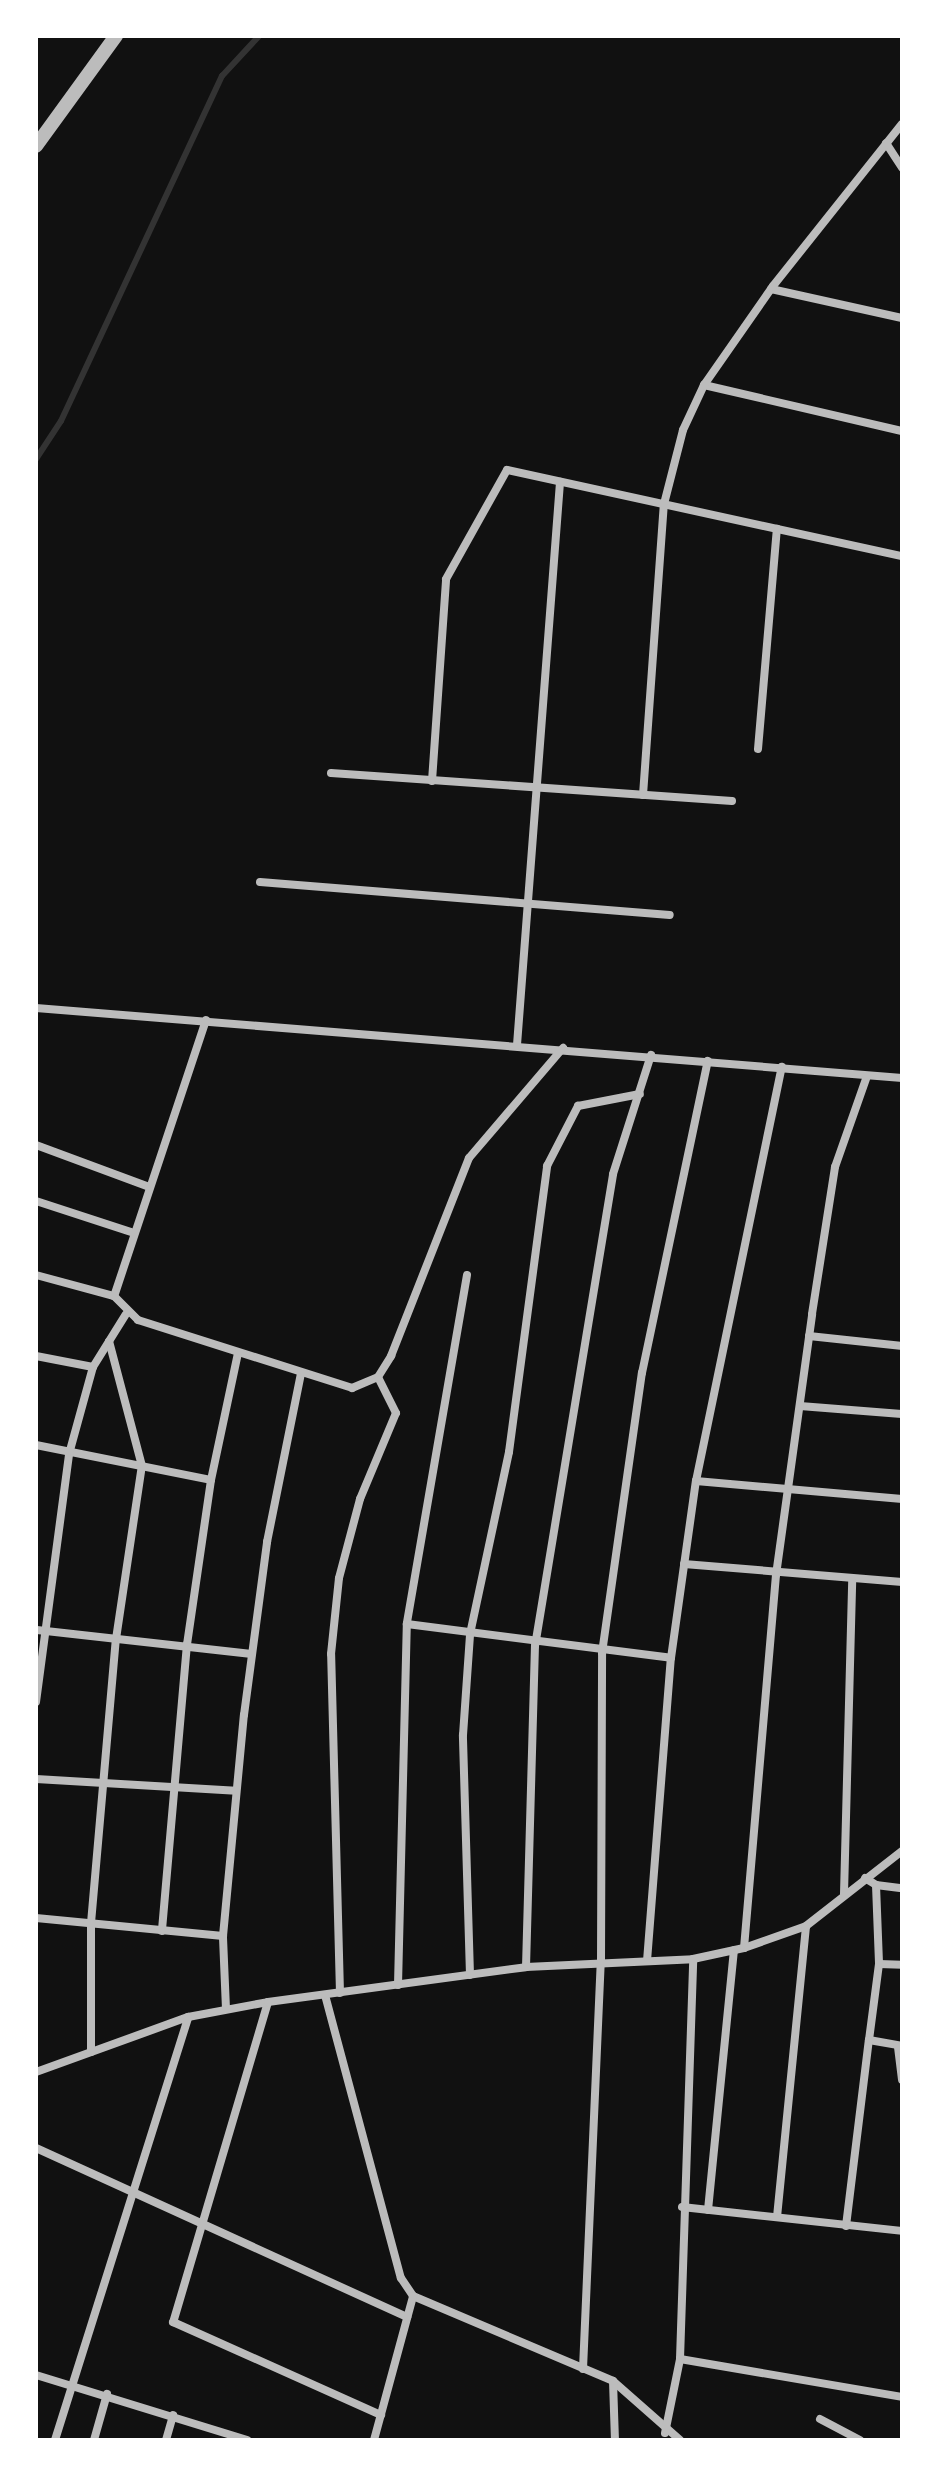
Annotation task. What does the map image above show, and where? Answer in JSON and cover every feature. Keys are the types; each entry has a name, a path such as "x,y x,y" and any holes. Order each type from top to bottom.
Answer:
{"street":[{"path":"36,146 116,36"},
{"path":"643,795 664,504 672,463 704,385 771,289 902,124"},
{"path":"886,143 902,168"},
{"path":"771,289 902,318"},
{"path":"704,385 902,431"},
{"path":"432,781 446,579 507,470 902,556"},
{"path":"517,1045 560,482"},
{"path":"758,749 777,529"},
{"path":"331,773 732,801"},
{"path":"260,882 670,915"},
{"path":"36,1008 651,1055 902,1078"},
{"path":"114,1296 131,1232 206,1020"},
{"path":"36,1275 114,1296 126,1314 301,1373 352,1388 378,1377 469,1158 563,1048"},
{"path":"526,1967 535,1646 613,1174 651,1055"},
{"path":"583,2369 601,1963 602,1653 642,1373 708,1061"},
{"path":"647,1961 671,1658 696,1481 782,1067"},
{"path":"708,2210 739,1949 776,1575 790,1492 809,1336 835,1167 867,1076"},
{"path":"470,1975 463,1735 470,1634 509,1452 547,1166 578,1106 640,1094"},
{"path":"36,1145 147,1186"},
{"path":"36,1201 131,1232"},
{"path":"398,1985 407,1624 467,1275"},
{"path":"36,1702 38,1631 69,1454 93,1367 126,1314"},
{"path":"809,1336 902,1346"},
{"path":"91,2052 91,1923 116,1639 142,1466 109,1341"},
{"path":"162,1931 187,1644 211,1480 238,1353"},
{"path":"36,1356 93,1367"},
{"path":"226,2009 223,1936 252,1654 301,1373"},
{"path":"340,1993 331,1654 353,1526 396,1413 378,1377"},
{"path":"800,1406 902,1414"},
{"path":"36,1445 211,1480"},
{"path":"696,1481 790,1492 902,1499"},
{"path":"684,1564 776,1575 902,1582"},
{"path":"844,1894 852,1581"},
{"path":"407,1624 535,1646 671,1658"},
{"path":"38,1631 187,1644 252,1654"},
{"path":"36,1779 236,1791"},
{"path":"36,2072 188,2017 226,2009 526,1967 693,1959 739,1949 806,1926 902,1851"},
{"path":"865,1878 876,1885 902,1888"},
{"path":"846,2226 879,1964 876,1885"},
{"path":"36,1918 223,1936"},
{"path":"777,2217 800,2049 806,1926"},
{"path":"665,2433 680,2359 682,2207 693,1959"},
{"path":"879,1964 902,1965"},
{"path":"325,1995 401,2278 413,2296 613,2381 665,2433 680,2440"},
{"path":"268,2002 173,2322 381,2415"},
{"path":"55,2440 188,2017"},
{"path":"869,2040 900,2047 902,2080"},
{"path":"36,2148 407,2317"},
{"path":"682,2207 902,2231"},
{"path":"374,2440 413,2296"},
{"path":"680,2359 902,2397"},
{"path":"36,2375 107,2394 247,2440"},
{"path":"613,2381 615,2440"},
{"path":"94,2440 107,2394"},
{"path":"166,2440 173,2415"},
{"path":"820,2419 860,2440"}],"waterway":[{"path":"36,459 61,421 222,76 259,36"}]}
